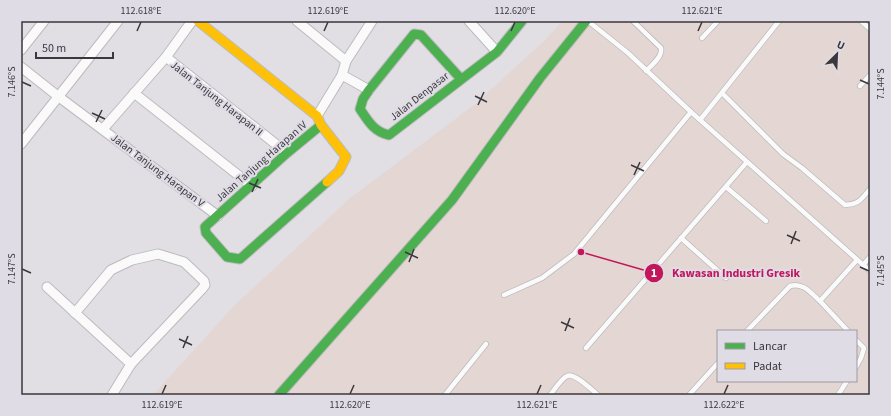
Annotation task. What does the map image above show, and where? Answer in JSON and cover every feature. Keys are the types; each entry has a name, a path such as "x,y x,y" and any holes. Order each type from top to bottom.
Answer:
{"street":[{"path":"21,50 44,21"},
{"path":"21,144 118,21"},
{"path":"103,129 166,57 192,21"},
{"path":"198,21 317,116 321,125"},
{"path":"297,21 346,61"},
{"path":"317,116 342,75 346,61 372,21"},
{"path":"469,21 497,52"},
{"path":"461,79 497,52 522,21"},
{"path":"279,395 452,200 540,78 587,21"},
{"name":"Jalan Denpasar","path":"414,34 420,35 461,79 389,135 380,133 372,127 360,109 363,99 369,90 414,34"},
{"name":"Jalan Tanjung Harapan II","path":"166,57 287,153"},
{"name":"Jalan Tanjung Harapan V","path":"21,67 58,97 218,216"},
{"path":"342,75 369,90"},
{"path":"134,93 252,186"},
{"name":"Jalan Tanjung Harapan IV","path":"321,125 346,157 342,168 240,259 227,257 206,233 206,227 209,222 218,216 287,153 321,125"},
{"path":"75,313 112,270 132,260 158,254 184,262 204,280 205,285 131,364 112,395"},
{"path":"47,287 131,364"}],"lane":[{"path":"587,21 628,53 691,112 870,271"},
{"path":"633,21 661,48 662,51 646,70"},
{"path":"702,38 718,21"},
{"path":"700,120 779,21"},
{"path":"861,21 870,29"},
{"path":"860,86 870,75"},
{"path":"722,93 783,154 802,168 844,204 854,204 860,201 870,189"},
{"path":"504,295 542,278 574,254 691,112"},
{"path":"586,348 747,162"},
{"path":"726,187 766,221"},
{"path":"681,238 726,278"},
{"path":"863,265 870,257"},
{"path":"820,301 857,260"},
{"path":"748,330 790,286 795,284 801,285 820,301 847,330"},
{"path":"857,341 864,348 857,365"},
{"path":"445,395 486,344"},
{"path":"689,395 717,364"},
{"path":"550,395 566,376 571,375 598,395"},
{"path":"838,395 846,382"}],"shaded area":[{"path":"563,21 870,21 870,395 153,395 234,306 349,199 474,105 541,44"}],"traffic: fast":[{"path":"461,79 421,35 414,34 369,90 363,99 360,109 375,129 389,135 497,52 522,21"},
{"path":"279,395 452,200 540,78 586,21"},
{"path":"321,125 287,153 207,225 205,227 206,233 227,257 240,259 327,182"}],"traffic: slow":[{"path":"198,21 317,116 321,125 346,157 339,171 327,182"}],"place":[{"name":"Kawasan Industri Gresik","path":"581,252"}]}
